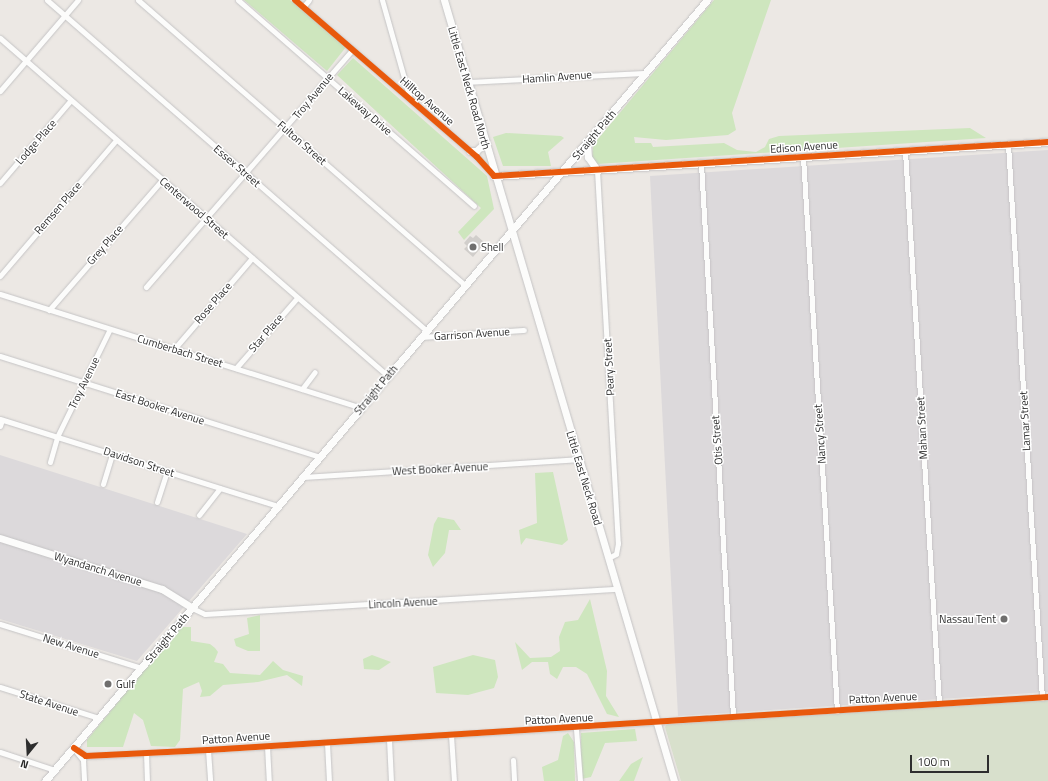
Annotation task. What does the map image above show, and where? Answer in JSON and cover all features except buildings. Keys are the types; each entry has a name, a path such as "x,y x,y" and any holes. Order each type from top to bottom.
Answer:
{"main road":[{"name":"Little East Neck Road North","path":"444,0 494,176"},
{"name":"Straight Path","path":"45,781 707,0"},
{"name":"Edison Avenue","path":"561,173 1048,142"},
{"path":"470,151 476,151 484,143"},
{"path":"587,143 588,158 597,170"},
{"path":"494,176 561,173"},
{"name":"Little East Neck Road","path":"494,176 510,234 674,781"},
{"name":"Wyandanch Avenue","path":"0,538 162,589 192,608"}],"street":[{"name":"Essex Street","path":"47,0 427,331"},
{"path":"0,92 78,0"},
{"name":"Fulton Street","path":"138,0 466,286"},
{"name":"Lakeway Drive","path":"238,0 474,206"},
{"name":"Hilltop Avenue","path":"295,0 470,151 494,176"},
{"path":"303,7 309,0"},
{"path":"382,0 410,99"},
{"name":"Centerwood Street","path":"0,38 388,376"},
{"name":"Troy Avenue","path":"146,287 286,129 353,49"},
{"name":"Hamlin Avenue","path":"467,82 646,73"},
{"name":"Lodge Place","path":"0,183 71,100"},
{"name":"Remsen Place","path":"0,276 116,140"},
{"name":"Lamar Street","path":"1008,144 1045,697"},
{"name":"Mahan Street","path":"906,151 939,704"},
{"name":"Nancy Street","path":"803,157 837,711"},
{"name":"Otis Street","path":"701,164 733,716"},
{"name":"Peary Street","path":"597,170 618,543 616,554 608,558"},
{"name":"Grey Place","path":"49,310 162,180"},
{"name":"Rose Place","path":"174,349 252,258"},
{"name":"Cumberbach Street","path":"0,294 361,408"},
{"name":"Star Place","path":"236,368 297,298"},
{"name":"Troy Avenue","path":"50,462 57,437 110,329"},
{"name":"Garrison Avenue","path":"420,338 524,330"},
{"name":"East Booker Avenue","path":"0,356 320,457"},
{"path":"302,389 315,372"},
{"path":"0,426 1,420"},
{"name":"Davidson Street","path":"1,420 277,506"},
{"path":"103,484 112,454"},
{"name":"West Booker Avenue","path":"302,477 578,459"},
{"path":"157,502 167,472"},
{"path":"199,515 220,488"},
{"name":"Lincoln Avenue","path":"192,608 205,614 617,589"},
{"name":"New Avenue","path":"0,624 141,668"},
{"name":"State Avenue","path":"0,687 98,718"},
{"name":"Patton Avenue","path":"74,748 86,756 208,750 576,729 733,716 837,711 1045,697"},
{"path":"576,729 580,781"},
{"path":"451,735 454,781"},
{"path":"389,739 391,781"},
{"path":"327,743 329,781"},
{"path":"268,746 270,781"},
{"path":"74,748 83,760 84,781"},
{"path":"208,750 210,781"},
{"path":"0,752 55,770"},
{"path":"146,753 147,781"},
{"path":"512,760 514,781"}],"shaded area":[{"path":"1048,150 1048,692 678,716 650,176"},
{"path":"0,455 247,534 137,661 0,619"}],"green space":[{"path":"244,0 290,0 346,47 327,71"},
{"path":"714,0 771,0 732,113 736,130 728,135 666,140 634,137 635,143 651,143 653,147 724,143 737,150 756,152 765,147 769,139 779,136 970,128 986,138 597,164 592,160 593,145"},
{"path":"353,58 487,176 494,209 464,240 458,232 481,208 337,75"},
{"path":"506,133 561,136 564,138 548,152 551,166 503,166 493,137"},
{"path":"553,472 568,540 562,545 526,538 521,545 519,530 537,523 535,473"},
{"path":"438,517 454,520 461,530 449,530 445,553 433,567 428,555 434,524"},
{"path":"590,599 607,671 606,696 619,717 607,714 587,674 576,667 563,667 557,679 550,674 548,662 532,662 522,670 515,642 530,658 551,657 560,651 559,637 565,622 578,620"},
{"path":"260,615 260,651 248,651 236,646 234,639 249,634 247,618"},
{"path":"179,627 191,627 191,641 210,644 215,648 218,652 214,662 223,664 230,673 260,675 273,661 283,670 303,676 302,686 287,675 258,682 223,685 210,696 200,697 202,691 199,682 183,689 180,740 175,747 151,746 143,720 134,713 123,747 87,747 87,740"},
{"path":"372,655 391,662 379,670 364,669 363,659"},
{"path":"473,655 495,660 498,677 494,688 468,695 436,693 433,667"},
{"path":"1048,700 1048,781 681,781 665,727 667,724"},
{"path":"635,729 637,741 605,743 591,777 581,779 581,733"},
{"path":"568,733 574,742 575,781 544,781 542,767 558,760 563,736"},
{"path":"643,757 634,781 619,781 631,764"}],"cycle path":[{"path":"295,0 477,157 494,176 1048,142"},
{"path":"74,748 86,756 208,750 1048,697"}],"place":[{"name":"Shell","path":"473,247"},
{"name":"Nassau Tent","path":"1004,619"},
{"name":"Gulf","path":"108,684"}]}
